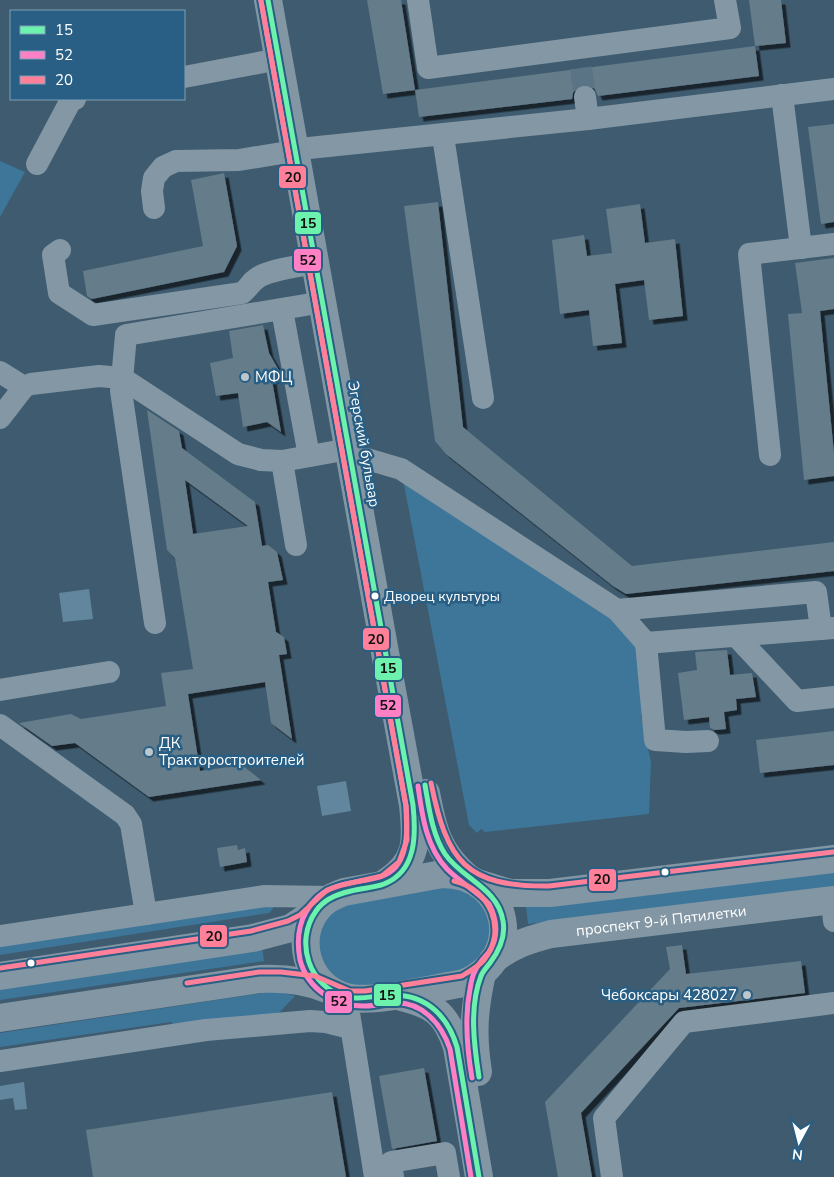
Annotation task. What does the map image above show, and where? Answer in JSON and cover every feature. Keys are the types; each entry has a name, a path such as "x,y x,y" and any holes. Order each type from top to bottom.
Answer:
{"main road":[{"name":"Эгерский бульвар","path":"268,0 278,59 302,150"},
{"name":"Эгерский бульвар","path":"284,0 302,150 358,454 433,826 446,855 474,880"},
{"name":"Эгерский бульвар","path":"358,454 415,821 415,840 410,858 405,868 385,883"},
{"path":"0,976 253,938 291,928 322,904 344,892 442,874 474,880 510,893 550,893 834,859"},
{"path":"0,1018 260,979 281,978 298,980 313,983 337,993 365,999 464,983 474,979 487,967 500,947 503,934 503,920 499,906 492,896 474,880"},
{"path":"322,904 308,925 306,950 308,962 312,972 337,993"},
{"name":"проспект 9-й Пятилетки","path":"487,967 508,948 551,934 833,907"},
{"path":"487,967 474,1020 474,1048 495,1177"},
{"path":"394,995 427,1004 438,1012 452,1031 457,1047 479,1177"}],"street":[{"path":"418,0 428,68 580,58 730,28 725,0"},
{"path":"185,77 278,59"},
{"path":"154,208 152,191 154,178 163,167 176,161 239,160 344,144 443,136 834,89"},
{"path":"782,95 801,248"},
{"path":"585,97 588,119"},
{"path":"37,164 71,100"},
{"path":"443,136 482,398"},
{"path":"770,455 749,254 834,244"},
{"path":"60,250 53,255 59,293 93,315 242,293 248,289 255,279 264,274 323,261"},
{"path":"155,623 121,391 126,335 330,301"},
{"path":"282,310 309,456"},
{"path":"0,372 24,387"},
{"path":"0,418 24,387 31,384 99,376 122,378 238,454 261,460 282,461 309,456 358,454 401,469 617,610 646,644 655,740 708,741"},
{"path":"282,461 296,545"},
{"path":"617,610 816,592 828,629 646,644"},
{"path":"736,637 797,701 834,697"},
{"path":"0,690 109,672"},
{"path":"0,725 125,815 131,824 146,914"},
{"path":"0,936 265,896 322,904"},
{"path":"337,993 350,1028 375,1177"},
{"path":"612,1177 604,1118 684,1022 834,1003"},
{"path":"0,1061 206,1030 310,1021 326,1022 350,1028"},
{"path":"394,1177 391,1162 444,1153 449,1177"}],"shaded area":[{"path":"0,161 25,172 0,217"},
{"path":"401,469 646,643 641,716 651,762 649,814 485,832 481,829 477,833 469,825"},
{"path":"89,589 93,619 63,622 59,593"},
{"path":"346,781 351,811 322,816 317,786"},
{"path":"834,871 834,888 528,924 526,907"},
{"path":"448,881 474,890 493,922 487,951 462,974 355,990 335,982 317,956 322,918 336,904"},
{"path":"272,903 273,909 269,913 0,955 0,943"},
{"path":"262,947 264,961 0,1000 0,988"},
{"path":"269,992 295,996 277,1015 178,1029 171,1022 0,1047 0,1033"},
{"path":"24,1082 27,1109 15,1110 13,1098 0,1100 0,1086"}],"building":[{"path":"367,0 401,0 415,90 383,94"},
{"path":"749,0 781,0 786,43 755,46"},
{"path":"755,46 759,76 598,96 595,89 590,85 584,84 577,87 572,99 419,117 415,90"},
{"path":"834,124 834,222 821,224 808,127"},
{"path":"224,173 237,246 224,272 92,299 87,296 83,271 203,246 191,180"},
{"path":"438,202 463,427 632,566 834,542 834,571 626,594 613,586 446,454 435,441 404,206"},
{"path":"640,204 645,243 675,239 683,316 649,320 644,280 615,284 622,343 593,346 589,310 560,314 552,240 584,235 587,256 612,253 606,209"},
{"path":"834,258 834,309 820,311 834,453 834,476 804,480 788,314 802,313 795,263"},
{"name":"МФЦ","path":"263,325 269,353 281,374 272,380 281,432 267,422 243,427 238,393 216,396 210,363 233,358 229,331"},
{"path":"147,410 179,431 182,448 255,502 262,546 268,545 277,552 283,580 268,582 276,632 284,637 287,654 279,655 292,739 271,723 265,682 188,694 200,771 242,765 261,780 149,797 75,743 52,746 19,723 71,714 81,719 166,706 161,673 193,669 175,558 167,550","holes":["185,480 248,526 193,534"]},
{"path":"727,650 730,675 752,673 756,697 736,699 737,710 724,712 726,729 715,730 710,728 709,717 684,720 678,673 697,670 695,652"},
{"path":"834,731 834,765 760,773 756,740"},
{"path":"237,845 238,850 245,848 247,862 220,867 217,848"},
{"path":"682,945 686,974 801,961 805,993 679,1008 581,1113 592,1177 558,1177 545,1102 670,969 666,947"},
{"path":"424,1068 437,1141 392,1149 379,1076"},
{"path":"332,1092 346,1177 93,1177 86,1130"}],"tunnel":[{"path":"581,68 585,97"}],"transit line":[{"name":"15","path":"268,0 414,816 412,850 403,870 395,878 384,884 341,894 323,903 309,923 306,949 314,974 333,992 353,998 388,995 407,996 427,1004 442,1018 448,1026 457,1047 479,1177"},
{"name":"52","path":"261,1 406,806 406,841 399,862 388,873 372,879 337,886 320,895 306,912 301,923 298,941 300,960 309,980 316,988 334,1000 355,1006 403,1003 421,1010 436,1022 450,1049 471,1177"},
{"name":"20","path":"0,968 251,931 288,921 300,915 327,890 382,876 399,862 407,840 406,806 261,1"},
{"name":"20","path":"431,783 444,832 453,850 464,864 479,874 497,881 520,885 549,886 833,852"},
{"name":"15","path":"425,785 434,829 445,854 452,863 494,900 500,910 503,921 504,933 501,944 482,974 475,1000 474,1039 479,1077"},
{"name":"52","path":"418,786 423,819 434,851 447,869 489,904 494,916 496,934 489,952 479,963 474,973 468,1000 467,1034 472,1078"},
{"name":"20","path":"187,983 259,972 281,972 315,976 350,991 365,991 462,976 477,967 484,960 491,948 495,924 486,902 477,892 467,885 454,881"}],"place":[{"name":"МФЦ","path":"245,377"},
{"name":"Дворец культуры","path":"375,596"},
{"name":"ДК Тракторостроителей","path":"149,752"},
{"name":"Чебоксары 428027","path":"747,995"}]}
